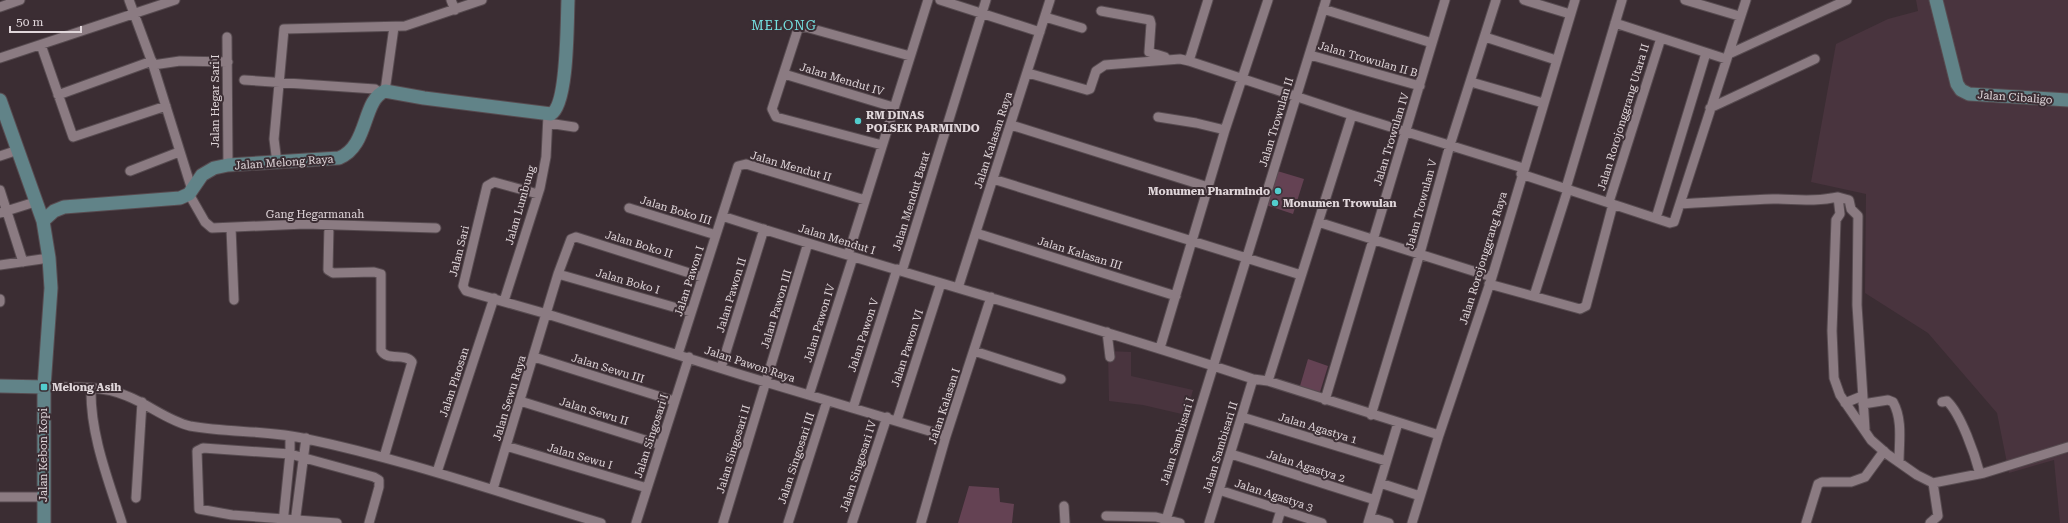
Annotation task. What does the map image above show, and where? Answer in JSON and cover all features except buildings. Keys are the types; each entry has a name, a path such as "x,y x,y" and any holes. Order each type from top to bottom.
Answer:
{"main road":[{"path":"382,92 548,119 559,106 563,85 568,0"},
{"name":"Jalan Cibaligo","path":"1936,0 1957,84 1961,90 1970,94 2068,100"},
{"name":"Jalan Melong Raya","path":"190,192 208,170 228,165 333,159 349,153 354,149 373,103 382,92"},
{"path":"0,386 44,387 51,288 49,258 43,221 1,105"},
{"path":"43,221 54,211 64,207 180,198 190,192"},
{"name":"Jalan Kebon Kopi","path":"44,387 44,523"}],"street":[{"path":"0,7 20,0"},
{"path":"129,0 153,63 190,192"},
{"path":"0,58 134,12 175,0"},
{"path":"451,0 455,10"},
{"path":"277,163 274,139 283,31 285,29 394,27 419,23 482,0"},
{"name":"Jalan Pawon IV","path":"809,396 865,200 893,107 928,0"},
{"path":"940,0 1040,32"},
{"name":"Jalan Mendut Barat","path":"899,270 986,0"},
{"name":"Jalan Kalasan Raya","path":"958,288 1028,73 1050,0"},
{"path":"1185,60 1208,0"},
{"path":"1160,348 1225,130 1268,0"},
{"name":"Jalan Trowulan IV","path":"1324,400 1445,0"},
{"name":"Jalan Trowulan V","path":"1372,415 1450,145 1496,0"},
{"path":"1524,0 1570,14"},
{"name":"Jalan Rorojonggrang Raya","path":"1412,523 1490,280 1575,0"},
{"path":"1534,296 1622,0"},
{"path":"1685,0 1706,3 1739,16"},
{"path":"1101,11 1150,20 1149,52 1185,60 1352,115 1406,130 1522,171 1567,189 1670,223 1674,222 1739,16 1746,0"},
{"path":"1615,23 1706,53 1727,57 1847,0"},
{"path":"1325,4 1432,43"},
{"name":"Jalan Trowulan II","path":"1213,365 1325,4"},
{"path":"1045,17 1082,28"},
{"path":"882,145 776,117 772,109 798,29 805,26 910,56"},
{"path":"244,80 376,89 382,92 394,27"},
{"name":"Jalan Hegar Sari I","path":"227,37 228,165"},
{"path":"1485,37 1556,60"},
{"name":"Jalan Rorojonggrang Utara II","path":"1318,222 1420,253 1534,296 1580,309 1586,306 1611,203 1661,38"},
{"path":"41,45 74,138 166,106"},
{"path":"1656,218 1706,53"},
{"name":"Jalan Trowulan II B","path":"1310,55 1420,86"},
{"path":"1710,108 1815,59"},
{"path":"1028,73 1087,90 1090,89 1096,71 1105,65 1185,60"},
{"path":"58,95 153,63 180,61 228,62"},
{"name":"Jalan Mendut IV","path":"784,74 893,107"},
{"path":"1471,82 1543,103"},
{"path":"1268,381 1352,115"},
{"path":"1158,117 1196,123 1225,130"},
{"path":"548,119 574,127"},
{"name":"Jalan Lumbung","path":"504,301 538,194 546,157 548,119"},
{"path":"1011,125 1208,187"},
{"path":"0,156 18,150"},
{"path":"130,170 179,152"},
{"name":"Jalan Mendut II","path":"722,216 736,170 741,164 865,200"},
{"path":"993,179 1301,275"},
{"name":"Jalan Sari","path":"538,194 494,182 487,186 463,286 468,292 547,314"},
{"path":"0,190 3,212 23,262"},
{"name":"Gang Hegarmanah","path":"190,192 208,226 212,228 305,224 436,228"},
{"path":"1680,204 1792,199 1811,201 1838,197 1849,200 1851,209 1858,216 1857,305 1865,430"},
{"path":"1838,197 1840,214 1836,220 1833,358 1834,378 1844,403 1872,440 1884,451 1917,475 1933,483 1980,474 2068,447"},
{"path":"3,212 35,202"},
{"name":"Jalan Boko III","path":"629,208 716,235"},
{"name":"Jalan Mendut I","path":"722,216 850,256 1160,348 1253,379 1268,381 1324,400 1439,435"},
{"name":"Jalan Pawon I","path":"678,354 722,216"},
{"path":"329,225 328,270 333,273 374,272 381,274 381,350 386,356 408,358 412,362 384,457"},
{"path":"231,228 234,300"},
{"name":"Jalan Pawon II","path":"721,368 764,229"},
{"name":"Jalan Kalasan III","path":"976,233 1176,296"},
{"name":"Jalan Boko II","path":"569,242 576,237 702,277"},
{"name":"Jalan Sewu Raya","path":"493,489 569,242"},
{"name":"Jalan Pawon III","path":"766,382 808,243"},
{"path":"0,265 49,258"},
{"name":"Jalan Pawon V","path":"852,408 899,270"},
{"name":"Jalan Boko I","path":"558,274 691,312"},
{"name":"Jalan Pawon VI","path":"897,420 941,283"},
{"name":"Jalan Kalasan I","path":"921,523 946,436 991,297"},
{"name":"Jalan Plaosan","path":"437,472 494,298"},
{"name":"Jalan Pawon Raya","path":"547,314 689,357 809,396 887,417 946,436"},
{"path":"1107,332 1110,357"},
{"path":"974,351 1062,379"},
{"name":"Jalan Sewu III","path":"534,357 674,401"},
{"name":"Jalan Singosari I","path":"636,523 689,357"},
{"name":"Jalan Sambisari I","path":"1165,521 1213,365"},
{"name":"Jalan Sambisari II","path":"1208,523 1231,454 1253,379"},
{"name":"Jalan Singosari II","path":"723,523 766,382"},
{"path":"44,387 91,388 107,390 142,402 188,425 225,432 306,438 384,457 493,489 569,518 601,523"},
{"path":"91,388 90,410 111,491 122,523"},
{"path":"1844,403 1862,400 1888,400 1893,402 1896,408 1899,429 1899,462"},
{"name":"Jalan Sewu II","path":"520,401 661,444"},
{"name":"Jalan Singosari III","path":"788,523 827,401"},
{"path":"1942,402 1947,401 1954,410 1969,440 1980,474"},
{"path":"136,498 142,402"},
{"name":"Jalan Singosari IV","path":"852,523 887,417"},
{"name":"Jalan Agastya 1","path":"1242,417 1386,461"},
{"path":"1389,523 1369,520 1398,423"},
{"path":"284,517 290,454 290,436"},
{"path":"295,518 302,457 306,438"},
{"name":"Jalan Sewu I","path":"506,446 647,488"},
{"path":"336,523 284,517 231,519 199,509 197,451 203,448 290,454 374,476 379,480 379,487 369,523"},
{"path":"1806,523 1818,484 1822,482 1851,482 1865,478 1884,451"},
{"name":"Jalan Agastya 2","path":"1231,454 1375,500"},
{"path":"1930,523 1938,516 1933,483"},
{"path":"1380,484 1420,496"},
{"name":"Jalan Agastya 3","path":"1219,490 1281,510 1305,521 1322,523"},
{"path":"0,497 43,498"},
{"path":"1064,506 1066,523"},
{"path":"1277,523 1281,510"},
{"path":"1106,516 1180,523"}],"shaded area":[{"path":"1916,0 2068,0 2068,523 2060,523 2054,460 2009,473 1997,413 1928,333 1865,293 1866,194 1811,182 1836,44 1888,19 1918,11"},
{"path":"1274,170 1304,179 1293,214 1263,204"},
{"path":"1108,351 1131,352 1131,376 1193,390 1186,415 1143,405 1109,401"},
{"path":"1308,359 1328,366 1320,392 1300,386"},
{"path":"969,486 999,488 1000,502 1014,504 1012,523 958,523"}],"place":[{"name":"RM DINAS POLSEK PARMINDO","path":"858,121"},
{"name":"Monumen Pharmindo","path":"1278,191"},
{"name":"Monumen Trowulan","path":"1275,203"},
{"name":"Melong Asih","path":"44,387"}],"district":[{"name":"MELONG","path":"784,25"}]}
